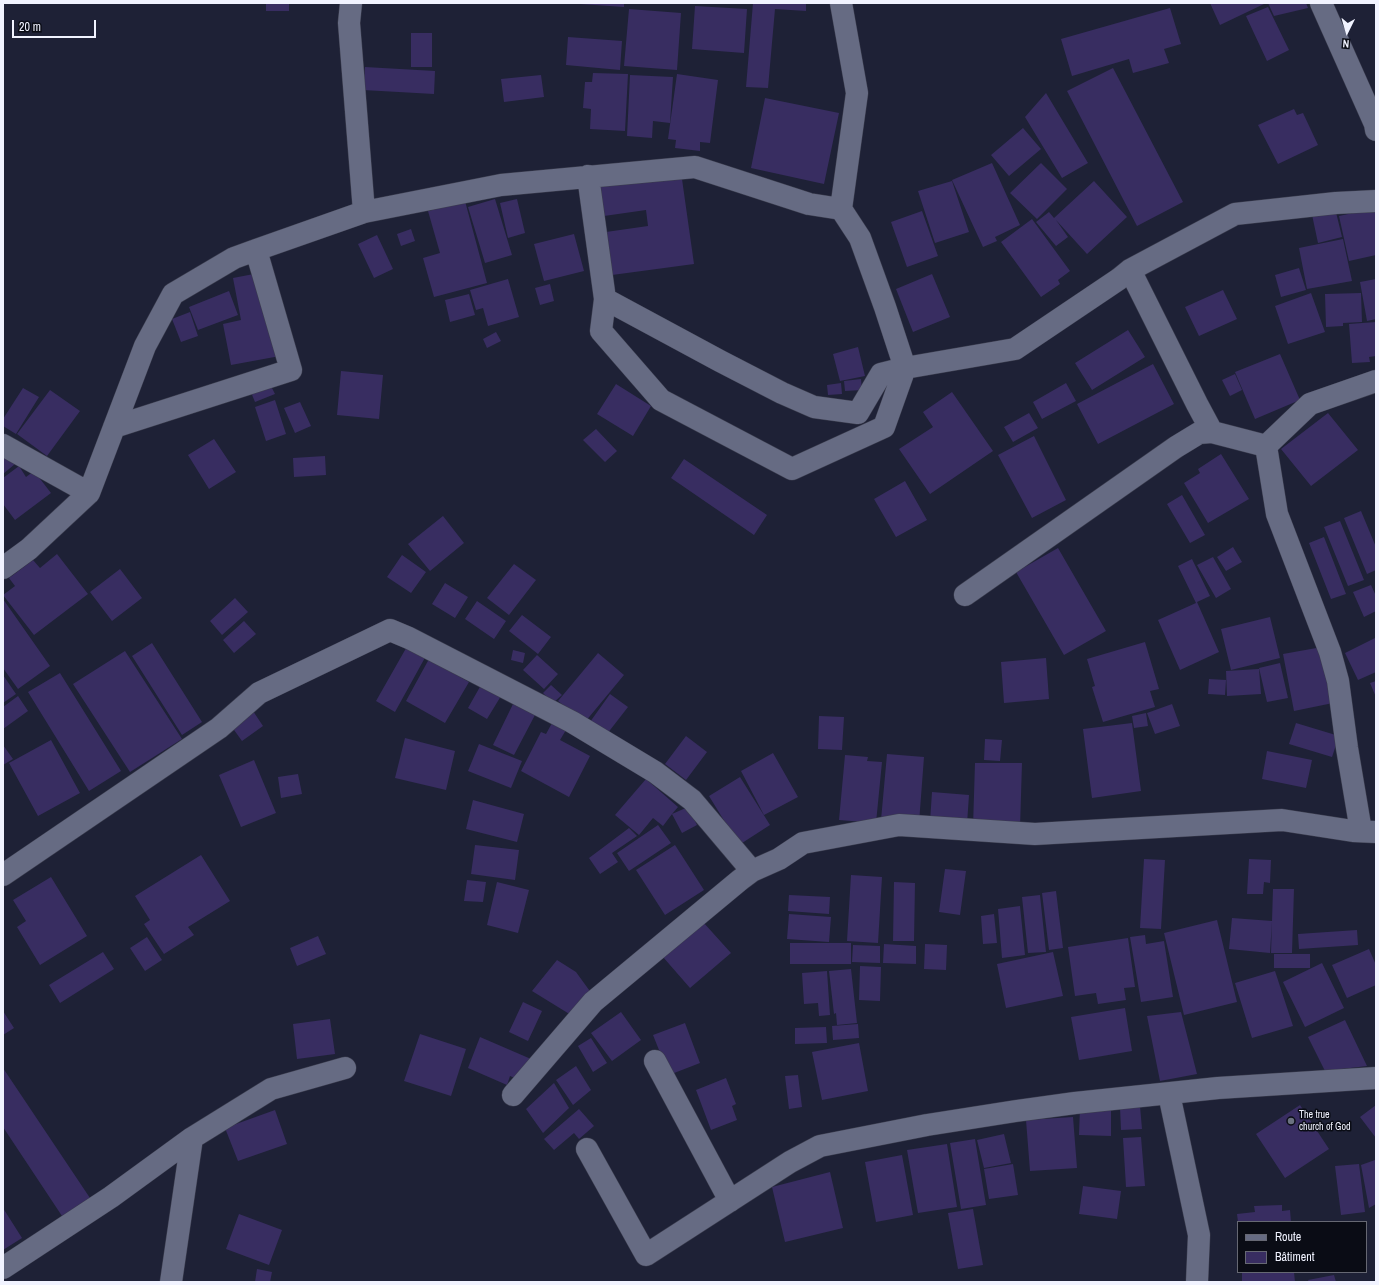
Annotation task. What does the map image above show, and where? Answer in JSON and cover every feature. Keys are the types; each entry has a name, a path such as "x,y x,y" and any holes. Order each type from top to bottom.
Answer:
{"street":[{"path":"351,3 349,24 364,212"},
{"path":"588,176 605,299 601,331 661,400 792,469 884,427 905,368 860,238 841,209 856,93 841,3"},
{"path":"1321,3 1375,124 1376,130"},
{"path":"3,568 29,549 89,493 145,346 173,294 234,258 364,212 501,185 695,167 809,204 841,209"},
{"path":"605,299 734,368 814,407 858,413 881,374 905,368 1014,348 1119,279 1130,270 1235,214 1336,203 1376,202"},
{"path":"114,427 291,370 256,250"},
{"path":"1130,270 1212,432"},
{"path":"1266,446 1310,404 1376,381"},
{"path":"965,595 1176,447 1199,433 1212,432 1266,446"},
{"path":"3,444 89,493"},
{"path":"513,1095 593,1002 752,871 779,859 803,843 899,825 1035,834 1282,820 1369,831 1347,748 1338,682 1330,652 1277,514 1266,446"},
{"path":"3,875 218,728 259,693 390,630 409,638 572,722 655,772 692,800 752,871"},
{"path":"655,1061 730,1201"},
{"path":"3,1268 110,1197 192,1138 271,1089 345,1068"},
{"path":"587,1149 646,1255 790,1162 820,1146 927,1125 1076,1103 1218,1088 1376,1078"},
{"path":"1169,1094 1199,1235 1197,1282"},
{"path":"172,1282 192,1138"}],"building":[{"path":"266,3 289,3 289,11 266,11"},
{"path":"624,3 624,7 580,4"},
{"path":"753,3 806,3 806,11 775,9 768,88 746,87"},
{"path":"1210,3 1264,3 1264,4 1220,25"},
{"path":"1268,3 1306,3 1308,8 1274,16"},
{"path":"695,6 747,9 744,53 692,49"},
{"path":"1268,7 1289,50 1267,61 1246,16"},
{"path":"1170,8 1181,44 1164,49 1169,63 1133,73 1129,59 1072,76 1061,39"},
{"path":"629,9 681,13 677,70 624,66"},
{"path":"411,33 432,33 432,67 411,67"},
{"path":"568,37 622,41 620,70 566,65"},
{"path":"365,67 435,71 434,94 363,90"},
{"path":"1113,68 1183,202 1137,226 1067,91"},
{"path":"593,73 628,74 625,131 590,129 591,109 583,108 585,82 592,82"},
{"path":"677,74 718,80 710,143 700,142 700,151 675,148 676,140 668,139"},
{"path":"541,75 544,97 504,102 501,79"},
{"path":"630,75 673,77 670,123 653,121 652,138 627,136"},
{"path":"1046,93 1088,163 1062,178 1025,117"},
{"path":"765,98 839,113 824,184 751,168"},
{"path":"1294,109 1297,115 1303,113 1318,145 1278,164 1258,125"},
{"path":"1023,128 1041,149 1009,176 991,155"},
{"path":"992,163 1020,225 995,237 997,241 983,247 952,180"},
{"path":"1041,163 1067,189 1037,219 1010,193"},
{"path":"681,172 694,264 612,275 606,232 648,226 646,210 604,216 600,184"},
{"path":"952,181 969,232 935,243 918,191"},
{"path":"1094,181 1127,217 1087,254 1056,220 1068,237 1056,246 1036,222 1049,212 1054,218"},
{"path":"495,199 512,255 485,263 468,207"},
{"path":"517,199 525,233 508,238 500,203"},
{"path":"465,201 487,283 434,297 423,258 440,253 428,211"},
{"path":"1334,204 1342,237 1318,243 1311,210"},
{"path":"1376,208 1376,255 1349,261 1339,216"},
{"path":"922,211 938,256 907,267 891,222"},
{"path":"1032,219 1070,271 1058,280 1060,284 1041,297 1001,242"},
{"path":"411,229 415,241 401,246 397,234"},
{"path":"574,234 584,271 544,281 534,244"},
{"path":"377,235 393,269 374,278 358,244"},
{"path":"1343,239 1352,281 1307,289 1299,248"},
{"path":"1299,268 1306,290 1281,297 1275,275"},
{"path":"264,272 280,356 231,365 223,324 241,320 233,278"},
{"path":"932,274 950,317 913,332 896,289"},
{"path":"508,279 519,317 488,326 483,308 476,310 470,290"},
{"path":"1376,279 1376,319 1367,321 1360,282"},
{"path":"550,284 554,301 540,305 535,288"},
{"path":"1223,290 1237,319 1199,336 1185,307"},
{"path":"229,291 238,315 198,330 189,307"},
{"path":"1311,293 1325,332 1288,344 1275,306"},
{"path":"1361,293 1362,322 1343,323 1343,326 1326,327 1325,294"},
{"path":"469,294 475,315 450,322 445,300"},
{"path":"190,312 198,336 181,342 172,319"},
{"path":"1376,322 1376,356 1369,357 1370,362 1352,363 1349,324"},
{"path":"1128,330 1145,357 1092,390 1075,363"},
{"path":"496,332 501,341 487,348 483,339"},
{"path":"858,347 865,376 840,381 833,354"},
{"path":"1280,354 1300,400 1255,419 1235,372"},
{"path":"1153,364 1174,404 1098,444 1077,404"},
{"path":"341,371 383,375 379,419 337,415"},
{"path":"1235,374 1242,390 1230,396 1222,380"},
{"path":"861,379 862,390 845,391 844,381"},
{"path":"269,382 275,394 255,402 250,390"},
{"path":"841,383 842,394 828,395 827,385"},
{"path":"1066,383 1076,401 1042,419 1033,402"},
{"path":"616,384 651,406 633,436 597,414"},
{"path":"23,388 39,397 16,434 3,426 3,419"},
{"path":"50,390 80,411 47,456 17,434"},
{"path":"952,392 993,451 930,494 899,449 933,427 923,412"},
{"path":"275,400 286,434 266,441 255,407"},
{"path":"300,402 311,426 295,433 284,408"},
{"path":"1029,413 1038,428 1013,442 1004,427"},
{"path":"1328,413 1358,450 1311,486 1281,449"},
{"path":"596,429 617,451 605,462 583,440"},
{"path":"1034,436 1066,500 1032,518 998,455"},
{"path":"214,439 236,472 209,489 188,455"},
{"path":"3,449 15,464 3,474"},
{"path":"1221,454 1249,499 1208,523 1184,483 1200,473 1198,469"},
{"path":"325,456 326,475 294,477 293,458"},
{"path":"684,459 767,515 754,535 671,478"},
{"path":"19,466 26,477 34,471 51,493 15,520 3,504 3,478"},
{"path":"905,481 927,520 896,537 874,499"},
{"path":"1182,495 1205,535 1190,543 1167,504"},
{"path":"1361,511 1376,547 1376,570 1367,574 1344,518"},
{"path":"443,516 464,543 430,571 408,544"},
{"path":"1340,521 1364,580 1348,586 1324,527"},
{"path":"1324,537 1346,594 1331,599 1309,543"},
{"path":"1233,547 1242,562 1226,571 1217,557"},
{"path":"1058,548 1106,631 1064,655 1016,572"},
{"path":"57,554 88,594 34,635 3,595 15,586 9,578 33,560 40,568"},
{"path":"402,555 426,572 411,593 387,577"},
{"path":"1213,557 1231,589 1216,598 1197,565"},
{"path":"1192,559 1210,596 1197,602 1219,652 1180,670 1158,620 1196,603 1178,566"},
{"path":"514,564 536,580 509,615 487,598"},
{"path":"120,569 142,598 112,621 90,592"},
{"path":"445,583 468,597 455,618 432,604"},
{"path":"1371,585 1376,596 1376,611 1364,617 1353,592"},
{"path":"235,598 248,612 222,635 210,621"},
{"path":"3,599 50,666 18,689 3,668"},
{"path":"477,601 506,621 494,639 465,619"},
{"path":"522,615 551,637 538,654 509,631"},
{"path":"1270,617 1280,658 1231,670 1221,629"},
{"path":"244,621 256,634 234,653 223,640"},
{"path":"1375,638 1376,672 1358,680 1345,653"},
{"path":"1145,642 1159,689 1150,691 1155,707 1103,722 1092,687 1095,686 1087,659"},
{"path":"152,643 202,722 182,735 132,656"},
{"path":"409,643 427,654 395,712 376,701"},
{"path":"1322,647 1333,703 1294,711 1283,654"},
{"path":"513,650 525,653 523,663 511,660"},
{"path":"125,651 182,739 130,772 73,684"},
{"path":"598,653 624,675 585,722 558,701"},
{"path":"537,655 558,674 544,689 523,670"},
{"path":"1046,658 1049,699 1004,703 1001,662"},
{"path":"429,659 469,682 445,723 406,701"},
{"path":"1280,663 1288,698 1267,702 1259,668"},
{"path":"1259,669 1261,694 1227,696 1226,671"},
{"path":"60,673 121,771 89,791 28,692"},
{"path":"3,675 16,694 3,703"},
{"path":"1209,679 1226,680 1225,695 1208,694"},
{"path":"1376,681 1376,697 1370,683"},
{"path":"481,685 501,696 487,719 468,708"},
{"path":"551,685 562,695 553,703 543,693"},
{"path":"610,694 628,707 607,734 590,722"},
{"path":"18,696 28,711 3,729 3,707"},
{"path":"513,704 535,715 514,755 493,745"},
{"path":"1172,704 1180,726 1155,734 1147,713"},
{"path":"251,708 263,726 242,741 229,723"},
{"path":"1146,713 1148,726 1134,728 1132,716"},
{"path":"819,716 844,717 842,750 818,749"},
{"path":"552,723 566,730 560,740 590,756 569,797 521,771 541,732 546,734"},
{"path":"1132,723 1141,791 1092,798 1083,729"},
{"path":"1296,723 1339,736 1332,757 1289,744"},
{"path":"686,736 707,752 686,780 665,764"},
{"path":"405,738 455,751 446,790 395,778"},
{"path":"985,739 1002,740 1000,761 984,760"},
{"path":"51,740 80,793 38,816 9,763"},
{"path":"479,744 522,761 511,788 468,771"},
{"path":"3,745 13,759 3,765"},
{"path":"1267,751 1312,760 1306,788 1262,779"},
{"path":"773,753 798,797 764,815 741,771"},
{"path":"887,754 924,757 919,823 881,820"},
{"path":"845,755 868,757 867,761 882,762 876,823 839,820"},
{"path":"254,760 276,813 241,827 219,775"},
{"path":"975,763 1022,763 1020,828 973,827"},
{"path":"298,774 302,794 281,798 278,777"},
{"path":"740,777 770,825 739,845 709,796"},
{"path":"646,779 678,807 663,826 653,818 639,835 615,815"},
{"path":"932,792 969,795 967,824 930,822"},
{"path":"473,800 524,814 517,842 466,829"},
{"path":"688,807 697,825 682,833 672,814"},
{"path":"658,825 671,843 629,871 617,853"},
{"path":"629,828 637,836 612,853 618,862 600,874 589,858"},
{"path":"475,845 519,850 515,880 471,874"},
{"path":"675,845 704,890 665,915 636,870"},
{"path":"201,855 230,901 188,927 194,935 164,954 144,924 150,920 135,896"},
{"path":"1144,859 1165,860 1161,929 1140,928"},
{"path":"1249,859 1271,860 1270,883 1264,882 1263,894 1247,894"},
{"path":"945,869 966,871 960,915 939,912"},
{"path":"851,875 882,877 878,943 847,941"},
{"path":"51,877 87,936 40,965 17,927 26,921 13,900"},
{"path":"467,880 486,882 483,902 464,901"},
{"path":"497,882 529,890 518,933 487,925"},
{"path":"894,882 915,883 914,941 893,941"},
{"path":"1273,889 1294,889 1292,953 1271,953"},
{"path":"1056,891 1063,948 1049,950 1042,893"},
{"path":"789,895 830,897 829,914 788,911"},
{"path":"1040,895 1046,952 1028,953 1022,897"},
{"path":"1020,906 1025,955 1002,958 998,909"},
{"path":"789,914 831,917 829,942 787,939"},
{"path":"994,914 997,943 983,944 981,916"},
{"path":"1232,918 1272,921 1270,953 1229,949"},
{"path":"1217,920 1237,1002 1184,1015 1164,933"},
{"path":"703,922 731,953 690,988 663,957"},
{"path":"1357,930 1358,945 1299,949 1298,934"},
{"path":"1145,935 1146,944 1164,941 1173,997 1141,1002 1130,937"},
{"path":"318,936 326,954 297,966 290,948"},
{"path":"147,937 162,960 145,971 130,948"},
{"path":"1128,938 1135,987 1124,988 1126,1000 1098,1004 1096,993 1075,996 1068,947"},
{"path":"790,943 851,943 851,964 790,964"},
{"path":"884,944 916,946 916,964 883,963"},
{"path":"925,944 947,945 946,970 924,969"},
{"path":"853,945 880,946 880,963 852,962"},
{"path":"1369,949 1376,965 1376,985 1347,998 1332,965"},
{"path":"103,952 114,969 60,1003 49,985"},
{"path":"1053,952 1063,996 1006,1008 997,964"},
{"path":"1274,954 1310,954 1310,968 1274,968"},
{"path":"557,960 576,972 592,994 571,1015 532,991"},
{"path":"1322,963 1344,1008 1305,1027 1283,982"},
{"path":"860,966 881,967 880,1001 859,1000"},
{"path":"851,969 857,1023 837,1025 836,1013 834,1014 829,971"},
{"path":"827,971 830,1015 819,1016 818,1003 804,1004 802,973"},
{"path":"1275,971 1293,1026 1252,1038 1235,983"},
{"path":"523,1002 542,1011 528,1041 509,1032"},
{"path":"1125,1008 1132,1051 1079,1060 1071,1017"},
{"path":"3,1011 14,1028 3,1035"},
{"path":"621,1012 641,1040 612,1061 591,1033"},
{"path":"1181,1012 1197,1074 1160,1081 1147,1016"},
{"path":"330,1019 335,1054 297,1059 293,1024"},
{"path":"1345,1020 1367,1066 1325,1071 1308,1037"},
{"path":"685,1023 700,1063 669,1075 653,1035"},
{"path":"858,1024 859,1038 833,1040 832,1026"},
{"path":"826,1027 827,1043 795,1044 795,1028"},
{"path":"420,1034 466,1049 451,1096 404,1081"},
{"path":"480,1037 531,1059 522,1081 510,1076 507,1085 468,1068"},
{"path":"591,1038 607,1063 593,1072 578,1046"},
{"path":"859,1043 868,1091 822,1100 812,1052"},
{"path":"576,1066 591,1090 573,1105 556,1080"},
{"path":"3,1068 90,1198 62,1216 3,1127"},
{"path":"798,1075 802,1107 789,1109 785,1076"},
{"path":"726,1078 736,1104 732,1106 737,1120 711,1130 696,1090"},
{"path":"554,1083 569,1108 543,1133 526,1109"},
{"path":"1300,1105 1329,1149 1285,1178 1256,1134"},
{"path":"1376,1105 1376,1138 1360,1117"},
{"path":"1140,1106 1142,1129 1121,1130 1120,1107"},
{"path":"1080,1107 1111,1107 1111,1136 1079,1135"},
{"path":"579,1109 594,1126 579,1139 574,1133 554,1150 544,1139"},
{"path":"275,1110 287,1144 238,1161 225,1128"},
{"path":"1073,1117 1077,1168 1030,1171 1026,1120"},
{"path":"1004,1134 1011,1163 984,1168 977,1140"},
{"path":"1141,1137 1145,1186 1126,1187 1123,1138"},
{"path":"975,1139 986,1205 961,1209 950,1143"},
{"path":"947,1144 957,1207 918,1213 907,1150"},
{"path":"902,1155 913,1215 876,1222 865,1162"},
{"path":"1375,1160 1376,1204 1369,1208 1361,1165"},
{"path":"1013,1164 1018,1195 989,1199 984,1169"},
{"path":"1359,1164 1365,1212 1341,1215 1335,1166"},
{"path":"830,1172 843,1228 785,1242 772,1187"},
{"path":"1083,1186 1121,1191 1117,1219 1079,1214"},
{"path":"1282,1205 1282,1211 1290,1210 1291,1221 1238,1221 1237,1214 1255,1212 1254,1206"},
{"path":"3,1208 22,1238 3,1250"},
{"path":"973,1209 983,1265 958,1269 948,1213"},
{"path":"239,1214 282,1230 269,1265 226,1249"},
{"path":"257,1269 272,1272 270,1282 255,1282"},
{"path":"1242,1273 1294,1273 1295,1282 1242,1282"},
{"path":"1334,1275 1336,1282 1309,1282 1308,1280"}],"place":[{"name":"The true church of God","path":"1291,1121"}]}
